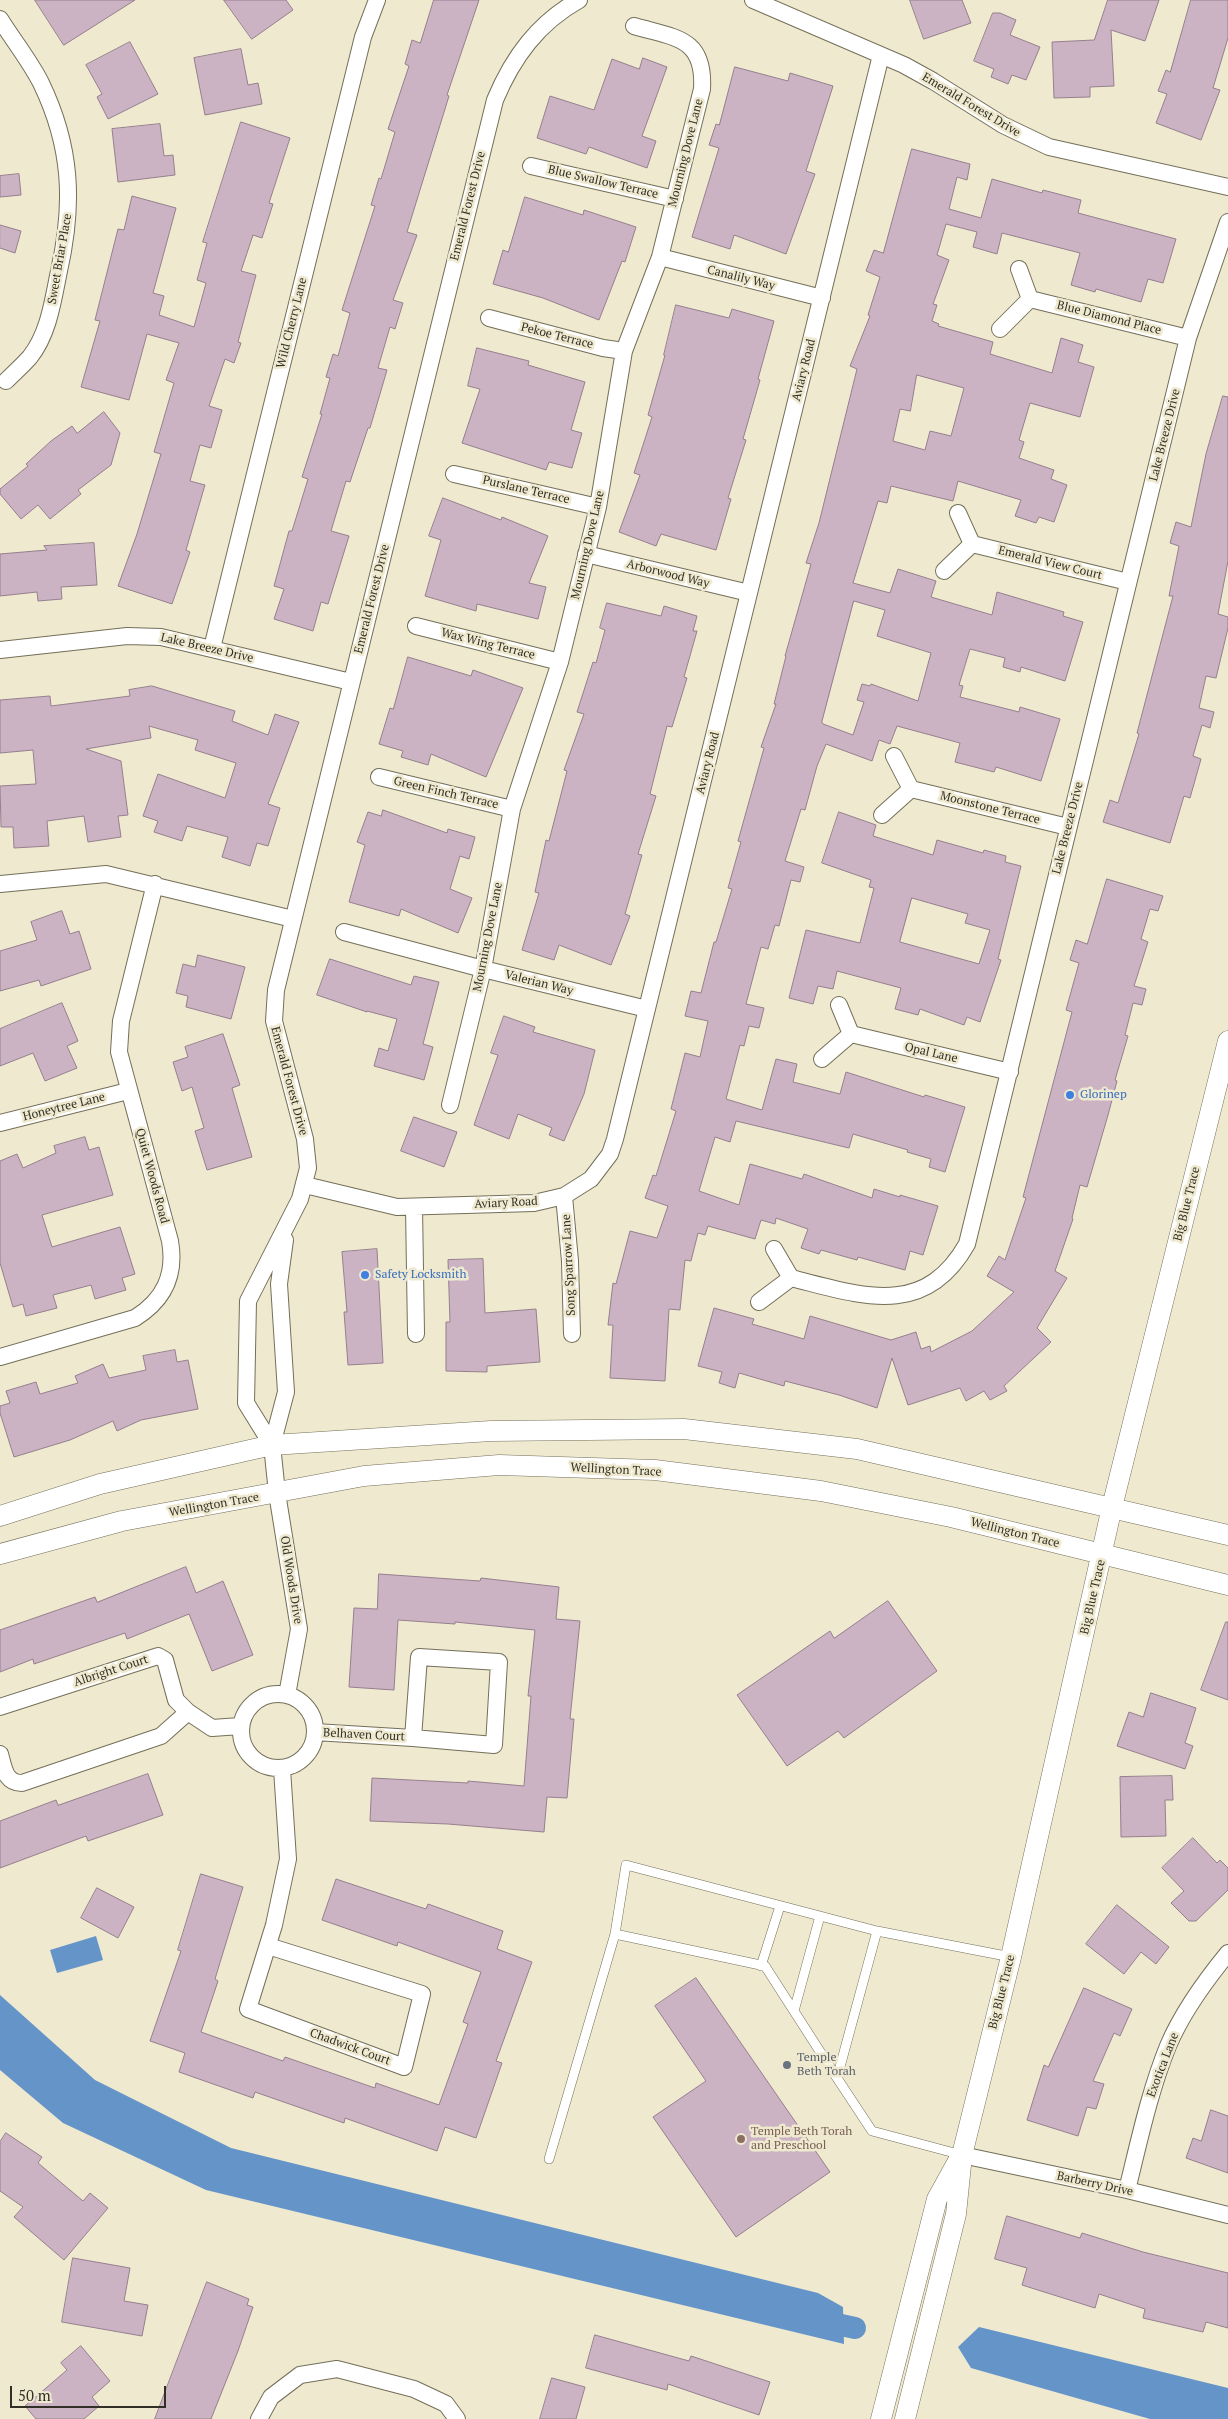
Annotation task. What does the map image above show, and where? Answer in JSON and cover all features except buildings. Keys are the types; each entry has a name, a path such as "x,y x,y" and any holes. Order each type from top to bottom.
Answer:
{"street":[{"name":"Wild Cherry Lane","path":"212,648 363,37 377,0"},
{"name":"Emerald Forest Drive","path":"272,1445 246,1403 248,1301 305,1185 308,1153 274,1021 276,990 495,100 506,73 522,48 542,26 579,0"},
{"name":"Emerald Forest Drive","path":"753,0 881,55 933,81 1017,134 1049,147 1228,186"},
{"name":"Sweet Briar Place","path":"0,19 40,82 57,121 66,154 70,205 66,239 48,321 31,356 6,382"},
{"name":"Mourning Dove Lane","path":"450,1105 483,969 512,809 560,662 598,506 624,351 660,258 702,89 703,74 699,55 682,40 634,26"},
{"name":"Aviary Road","path":"305,1185 397,1207 534,1203 564,1196 591,1179 610,1154 616,1139 881,55"},
{"name":"Blue Swallow Terrace","path":"531,166 675,199"},
{"name":"Lake Breeze Drive","path":"791,1278 862,1295 894,1297 924,1288 949,1270 967,1244 1188,338 1228,222"},
{"name":"Canalily Way","path":"660,258 822,298"},
{"path":"1000,329 1030,299 1019,269"},
{"name":"Blue Diamond Place","path":"1030,299 1188,338"},
{"name":"Pekoe Terrace","path":"489,318 603,348 624,351"},
{"name":"Purslane Terrace","path":"454,474 598,506"},
{"path":"944,571 972,544 958,512"},
{"name":"Emerald View Court","path":"972,544 1128,582"},
{"name":"Arborwood Way","path":"586,554 749,593"},
{"name":"Wax Wing Terrace","path":"416,626 560,662"},
{"name":"Lake Breeze Drive","path":"0,650 144,635 212,648 351,682"},
{"path":"882,815 911,789 894,756"},
{"name":"Green Finch Terrace","path":"379,777 512,809"},
{"name":"Moonstone Terrace","path":"911,789 1068,827"},
{"path":"0,884 106,874 155,884 293,919"},
{"name":"Quiet Woods Road","path":"0,1357 135,1318 148,1310 159,1299 167,1286 171,1271 172,1255 170,1241 122,1067 119,1036 155,884"},
{"name":"Valerian Way","path":"344,932 483,969 647,1009"},
{"path":"822,1059 851,1034 839,1005"},
{"name":"Opal Lane","path":"851,1034 1010,1072"},
{"name":"Big Blue Trace","path":"905,2419 956,2214 962,2155 1011,1957 1103,1554 1112,1507 1228,1041"},
{"name":"Honeytree Lane","path":"0,1123 128,1091"},
{"name":"Song Sparrow Lane","path":"564,1196 570,1261 572,1334"},
{"path":"414,1207 416,1334"},
{"name":"Emerald Forest Drive","path":"277,1493 272,1445 286,1392 279,1284 286,1227"},
{"path":"759,1302 791,1278 774,1249"},
{"path":"0,1516 100,1484 272,1445 491,1431 684,1429 857,1449 1228,1535"},
{"name":"Wellington Trace","path":"0,1554 122,1522 364,1476 499,1465 654,1470 821,1491 951,1517 1228,1585"},
{"name":"Old Woods Drive","path":"277,1493 299,1629 287,1695"},
{"name":"Albright Court","path":"0,1707 158,1656 165,1660 176,1700 188,1712 212,1728 240,1726"},
{"name":"Belhaven Court","path":"315,1732 494,1744 500,1662 420,1657 413,1738"},
{"path":"274,1694 287,1695 298,1700 307,1708 313,1720 315,1732 309,1752 301,1760 282,1769 270,1768 251,1758 241,1738 240,1726 244,1714 251,1704 262,1697 274,1694"},
{"path":"0,1754 6,1777 14,1783 22,1783 161,1736 188,1712"},
{"name":"Chadwick Court","path":"268,1946 422,1994 404,2067 248,2009 268,1946 288,1859 282,1769"},
{"name":"Exotica Lane","path":"1127,2190 1152,2092 1168,2047 1198,1992 1228,1953"},
{"name":"Big Blue Trace","path":"881,2419 937,2199 962,2155"},
{"name":"Barberry Drive","path":"962,2155 1127,2190 1228,2215"},
{"path":"259,2419 271,2397 300,2375 337,2370 414,2389 446,2404 457,2419"}],"lane":[{"path":"549,2159 615,1934 626,1866 877,1931 1011,1957"},
{"path":"761,1966 780,1906"},
{"path":"794,2011 820,1916"},
{"path":"838,2078 877,1931"},
{"path":"615,1934 765,1966 872,2131 962,2155"}],"water":[{"path":"96,1936 103,1960 57,1973 50,1950"},
{"path":"0,1995 95,2080 231,2148 818,2293 843,2307 844,2344 206,2190 63,2123 0,2070"},
{"path":"979,2327 1228,2388 1228,2419 1150,2419 971,2368 958,2347"}],"waterway":[{"path":"814,2319 855,2328"}],"place":[{"name":"Glorinep","path":"1070,1095"},
{"name":"Safety Locksmith","path":"365,1275"},
{"name":"Temple Beth Torah","path":"787,2065"},
{"name":"Temple Beth Torah and Preschool","path":"741,2139"}]}
